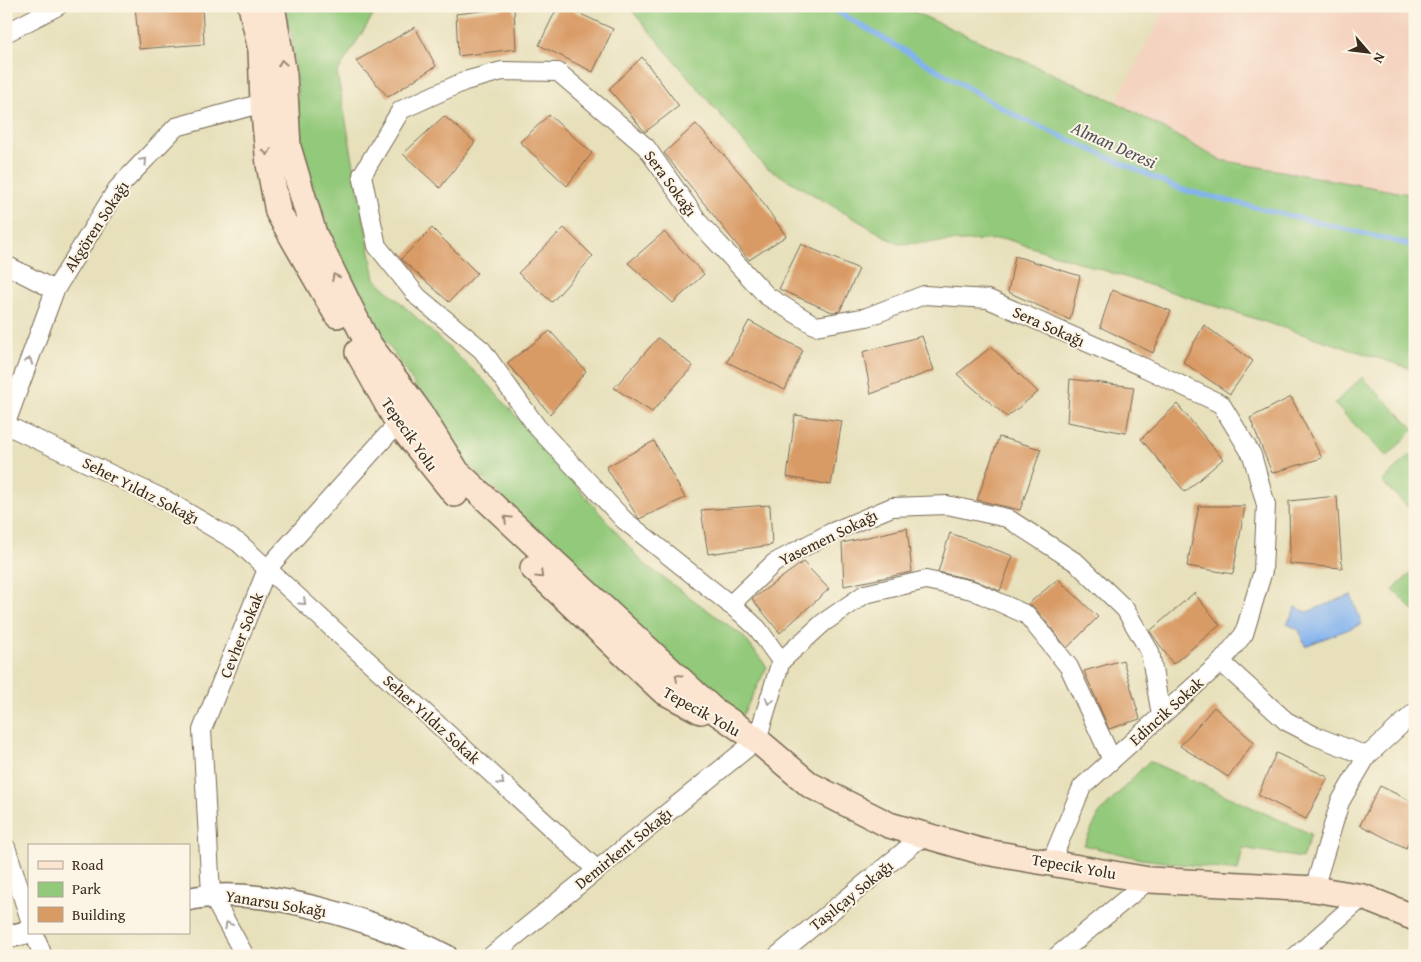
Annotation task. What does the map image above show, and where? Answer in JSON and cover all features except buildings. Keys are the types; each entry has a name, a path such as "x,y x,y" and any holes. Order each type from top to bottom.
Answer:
{"main road":[{"name":"Tepecik Yolu","path":"251,6 274,101 314,234 367,342 407,415 457,472 712,709 756,740 810,785 889,825 980,851 1149,880 1314,889 1363,897 1415,918"},
{"name":"Tepecik Yolu","path":"272,6 284,75 274,101"}],"street":[{"path":"6,33 58,6"},
{"name":"Sera Sokağı","path":"781,661 758,629 624,520 537,427 482,350 418,298 377,246 362,175 402,110 465,81 502,71 558,72 646,147 701,225 767,296 816,326 867,317 924,295 988,299 1143,367 1221,404 1252,455 1266,505 1262,571 1244,634 1221,662"},
{"name":"Akgören Sokağı","path":"6,424 55,290 117,190 176,127 274,101"},
{"path":"6,265 55,290"},
{"name":"Cevher Sokak","path":"211,894 202,730 267,569 407,415"},
{"name":"Seher Yıldız Sokağı","path":"6,424 166,500 239,543 267,569"},
{"name":"Yasemen Sokağı","path":"730,605 774,563 830,533 892,507 947,504 1006,518 1077,563 1124,609 1150,652 1161,716"},
{"name":"Seher Yıldız Sokak","path":"267,569 596,869"},
{"path":"756,740 781,661 823,623 865,594 926,580 972,590 1027,615 1069,667 1112,760"},
{"path":"1221,662 1286,720 1315,736 1367,756"},
{"name":"Edincik Sokak","path":"1051,862 1082,787 1221,662"},
{"path":"1314,889 1340,802 1367,756 1415,712"},
{"name":"Demirkent Sokağı","path":"491,956 756,740"},
{"name":"Taşılçay Sokağı","path":"777,956 925,834"},
{"path":"6,847 28,914"},
{"path":"1057,956 1149,880"},
{"path":"211,894 245,956"},
{"name":"Yanarsu Sokağı","path":"190,898 211,894 236,895 322,908 420,942 446,956"},
{"path":"1296,956 1363,897"},
{"path":"6,937 28,932"},
{"path":"34,934 43,956"}],"shaded area":[{"path":"1167,6 1402,6 1415,39 1415,195 1220,160 1116,102"}],"green space":[{"path":"283,6 379,6 337,73 375,279 491,387 643,563 743,636 767,667 742,716 689,673 578,571 467,463 353,292 298,146 298,97 292,39"},
{"path":"628,6 905,6 912,11 1116,102 1220,160 1415,195 1415,370 1006,239 898,244 764,166"},
{"path":"1362,377 1414,429 1387,457 1334,404"},
{"path":"1410,454 1415,459 1415,514 1382,482"},
{"path":"1415,569 1415,612 1393,590"},
{"path":"1149,761 1311,834 1302,858 1243,848 1238,871 1141,859 1084,845 1099,814"}],"water":[{"path":"1351,595 1362,624 1305,646 1299,630 1287,624 1296,607 1307,612"}],"waterway":[{"name":"Alman Deresi","path":"828,6 1018,117 1180,189 1415,246"}]}
